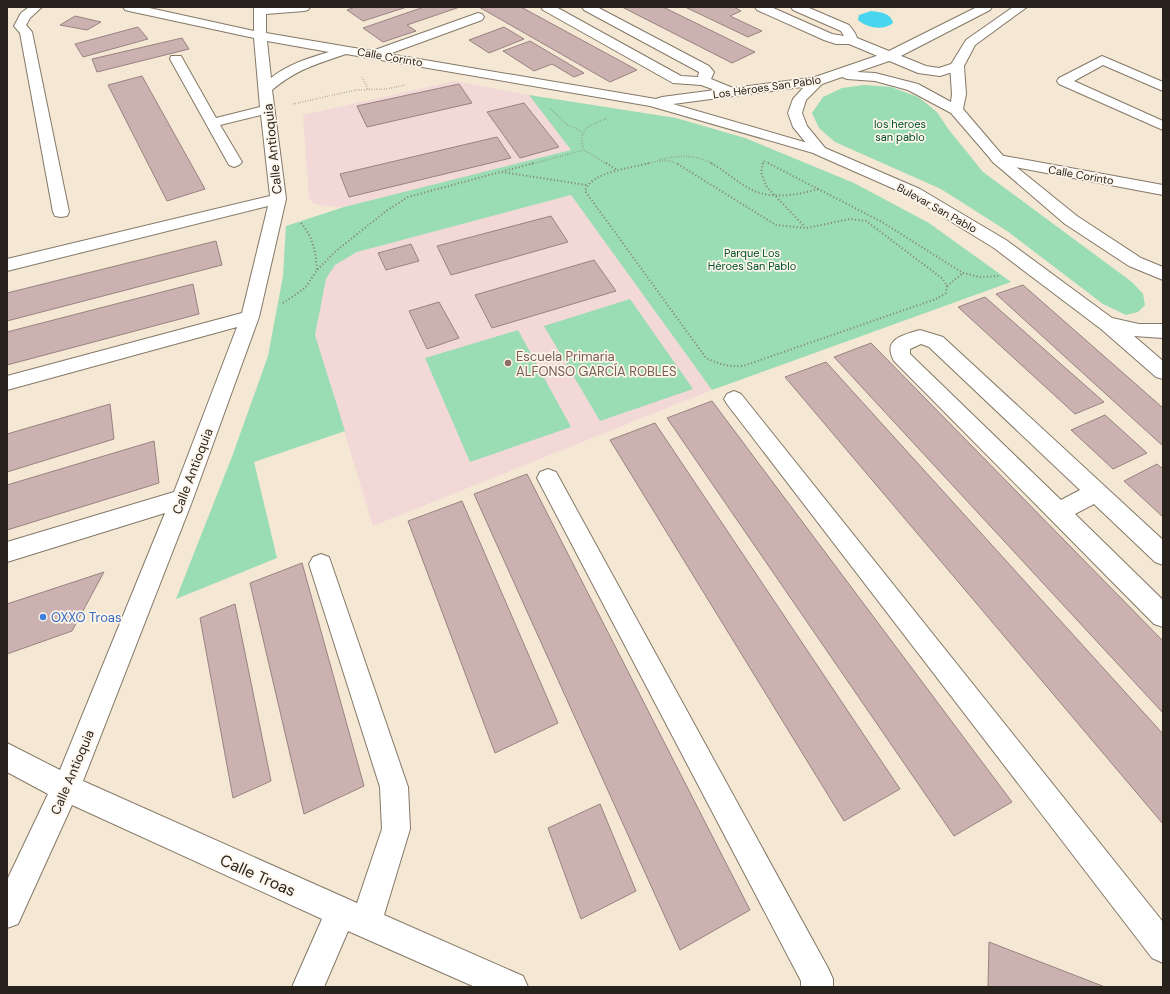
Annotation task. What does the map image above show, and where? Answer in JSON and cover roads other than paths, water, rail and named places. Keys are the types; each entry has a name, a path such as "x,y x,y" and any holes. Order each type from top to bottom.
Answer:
{"street":[{"path":"36,7 25,16 21,21 20,26 26,32 61,212"},
{"name":"Calle Corinto","path":"129,7 260,36 376,54 652,102"},
{"path":"259,9 304,7"},
{"path":"547,7 678,80 703,81 732,92"},
{"path":"588,7 704,68 707,72 703,81"},
{"path":"761,7 828,38 852,40 923,70 940,72 957,66"},
{"path":"797,7 845,28 849,32 852,40"},
{"path":"956,110 959,94 957,66 970,43 1021,7"},
{"name":"Los Héroes San Pablo","path":"652,102 817,81 890,56 983,8"},
{"name":"Calle Antioquia","path":"7,913 66,788 182,499 250,317 278,199 265,89 259,9"},
{"path":"376,54 478,17"},
{"path":"584,28 609,18"},
{"path":"265,89 282,75 304,64 349,50"},
{"path":"176,59 234,162"},
{"path":"1163,87 1102,60 1064,81 1163,126"},
{"path":"840,74 875,77 913,87 956,110 999,160 1071,220 1135,262 1163,274"},
{"path":"817,81 800,99 795,113 800,127 820,151"},
{"name":"Bulevar San Pablo","path":"652,102 820,151 914,192 1000,244 1108,324 1163,372"},
{"path":"212,123 268,109"},
{"name":"Calle Corinto","path":"999,160 1163,190"},
{"path":"7,266 278,199"},
{"path":"1135,262 1163,290"},
{"path":"7,383 250,317"},
{"path":"1108,324 1139,331 1163,331"},
{"path":"1163,555 936,342 920,337 900,345 901,356 1163,616"},
{"path":"734,399 1163,948"},
{"path":"548,478 817,979 817,987"},
{"path":"1059,512 1097,492"},
{"path":"7,552 182,499"},
{"path":"308,987 354,918 396,829 394,787 321,564"},
{"name":"Calle Troas","path":"7,757 66,788 354,918 512,987"}],"water":[{"path":"871,11 888,15 893,23 885,27 876,28 866,25 858,20 859,15"}],"place":[{"name":"Escuela Primaria ALFONSO GARCÍA ROBLES","path":"508,363"},
{"name":"OXXO Troas","path":"43,617"}],"park label":[{"name":"los heroes san pablo","path":"900,130"},
{"name":"Parque Los Héroes San Pablo","path":"752,259"}]}
